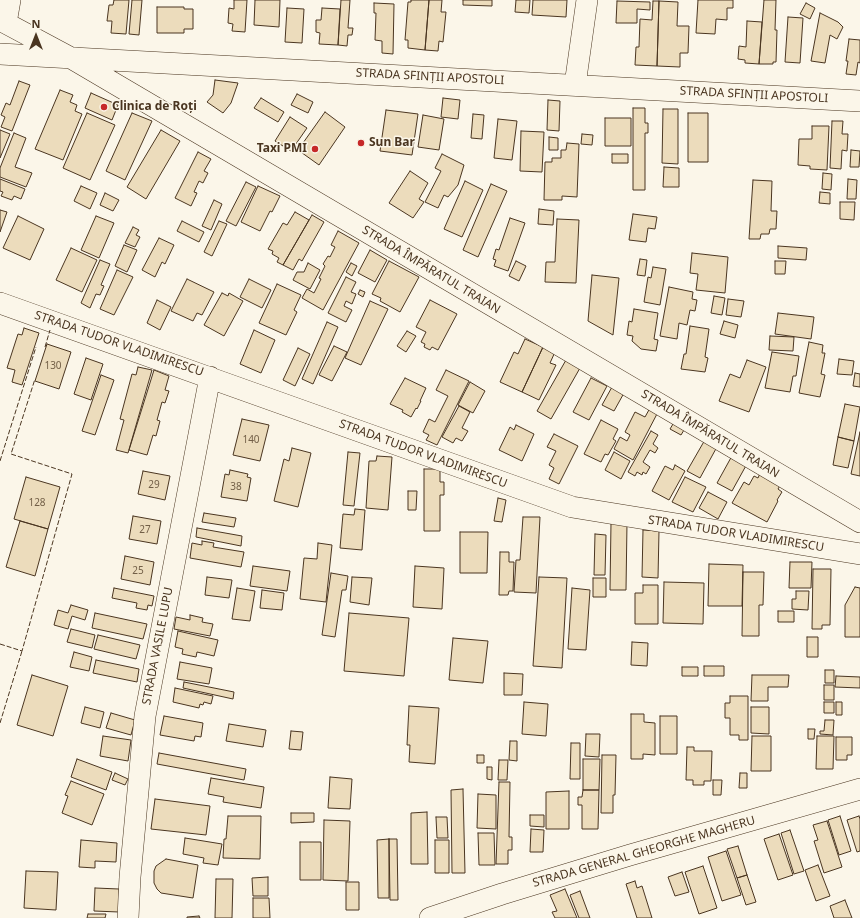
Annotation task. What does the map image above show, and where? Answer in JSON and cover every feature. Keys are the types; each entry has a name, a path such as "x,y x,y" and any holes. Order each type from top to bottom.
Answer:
{"street":[{"path":"3,22 10,0"},
{"path":"575,85 587,0"},
{"name":"STRADA ÎMPĂRATUL TRAIAN","path":"3,22 71,58 860,522"},
{"name":"STRADA SFINȚII APOSTOLI","path":"0,54 860,101"},
{"name":"STRADA TUDOR VLADIMIRESCU","path":"0,303 572,507 860,554"},
{"name":"STRADA VASILE LUPU","path":"128,918 130,877 145,716 210,377"},
{"name":"STRADA GENERAL GHEORGHE MAGHERU","path":"430,918 502,894 608,862 860,790"}],"building":[{"path":"114,0 129,0 126,34 111,33 112,21 107,21 109,5 113,5"},
{"path":"132,0 142,0 139,35 129,34"},
{"path":"234,0 247,0 245,32 232,31 233,24 228,23 229,8 234,9"},
{"path":"255,0 280,0 279,27 254,25"},
{"path":"341,0 350,0 348,28 353,28 352,35 348,35 347,46 338,45"},
{"path":"411,0 429,0 425,50 408,48 408,40 405,40 408,2 411,2"},
{"path":"429,0 442,0 441,12 446,12 443,42 439,41 438,51 425,50"},
{"path":"463,0 492,0 492,6 463,5"},
{"path":"516,0 530,0 529,13 515,12"},
{"path":"533,0 567,0 566,17 532,15"},
{"path":"698,0 733,0 733,8 727,8 727,20 716,19 715,34 696,33"},
{"path":"764,0 776,0 776,62 773,62 773,64 759,64"},
{"path":"617,1 650,2 650,10 637,9 637,23 616,23"},
{"path":"653,1 659,1 657,66 635,65 636,47 639,47 640,19 652,20"},
{"path":"659,1 678,2 677,26 689,26 688,53 680,53 680,67 657,66"},
{"path":"374,3 394,4 393,54 382,53 382,41 375,40 376,13 374,13"},
{"path":"806,3 815,8 810,19 800,14"},
{"path":"157,7 184,7 184,9 193,9 193,29 184,29 184,33 157,33"},
{"path":"287,8 304,9 302,43 285,42"},
{"path":"322,8 340,9 338,45 319,44 320,33 316,32 316,20 321,20"},
{"path":"820,13 838,22 843,27 837,39 830,35 825,63 811,61"},
{"path":"788,17 803,18 800,63 785,62"},
{"path":"747,21 762,22 759,64 745,63 745,60 738,59 739,46 746,47"},
{"path":"849,39 860,40 860,63 858,62 856,75 846,74"},
{"path":"215,80 238,83 231,103 223,113 207,102 213,95"},
{"path":"19,81 30,85 12,131 1,127 5,117 1,115 6,103 10,105"},
{"path":"60,90 73,95 70,102 77,105 75,111 82,114 63,160 35,149"},
{"path":"91,93 118,105 112,120 85,108"},
{"path":"297,94 313,102 308,113 291,105"},
{"path":"261,98 284,112 278,122 254,108"},
{"path":"443,98 460,100 458,119 441,117"},
{"path":"548,100 560,101 559,131 547,130"},
{"path":"633,108 645,108 645,123 648,123 648,133 645,133 645,190 633,190"},
{"path":"663,109 678,109 678,164 662,163"},
{"path":"386,110 418,114 412,155 380,151"},
{"path":"325,112 345,127 319,165 298,150"},
{"path":"87,113 115,125 90,180 63,168"},
{"path":"132,113 152,121 125,180 106,171"},
{"path":"688,113 708,113 708,162 688,162"},
{"path":"473,114 484,115 482,139 471,138"},
{"path":"423,115 444,119 439,150 418,147"},
{"path":"290,117 307,128 291,151 275,141"},
{"path":"605,118 631,118 631,146 605,146"},
{"path":"498,119 517,121 512,160 494,158"},
{"path":"832,121 843,121 842,134 848,134 847,151 842,150 841,169 830,168"},
{"path":"812,126 829,126 827,170 810,169 810,166 798,165 799,139 812,139"},
{"path":"0,130 10,134 0,158"},
{"path":"161,130 180,141 146,199 127,187"},
{"path":"521,131 544,132 542,172 520,171"},
{"path":"14,133 26,138 15,167 32,173 26,187 0,177 0,168"},
{"path":"582,134 593,135 592,145 581,144"},
{"path":"549,137 558,138 558,150 549,150"},
{"path":"567,143 579,144 577,197 562,196 562,200 544,200 545,162 552,162 552,158 561,158 561,150 566,150"},
{"path":"851,150 860,151 859,167 850,167"},
{"path":"198,152 211,159 204,171 208,173 203,183 199,181 194,192 197,193 191,206 175,198"},
{"path":"442,154 464,165 458,185 448,197 444,195 438,208 425,202 441,171 435,168"},
{"path":"612,154 628,154 628,163 612,163"},
{"path":"664,167 679,168 679,187 663,187"},
{"path":"410,171 428,183 419,199 424,202 413,218 389,203"},
{"path":"823,173 832,174 831,190 822,189"},
{"path":"0,179 25,189 21,199 14,196 12,200 1,196 3,192 0,191"},
{"path":"848,179 857,180 856,199 847,199"},
{"path":"753,180 772,181 771,211 777,211 776,229 770,229 769,234 761,234 760,239 749,239"},
{"path":"465,181 483,190 462,237 444,229"},
{"path":"246,182 256,187 236,226 226,221"},
{"path":"491,184 507,191 478,257 463,250"},
{"path":"81,186 97,193 90,209 74,201"},
{"path":"258,186 280,196 272,212 270,211 260,231 241,222"},
{"path":"820,192 830,193 830,204 819,203"},
{"path":"105,193 119,200 113,211 100,205"},
{"path":"214,200 222,204 211,230 202,226"},
{"path":"840,202 855,202 854,220 840,219"},
{"path":"539,209 554,211 553,225 538,224"},
{"path":"0,210 7,212 0,232"},
{"path":"295,212 309,220 283,265 277,262 279,258 272,254 273,251 268,249 283,223 287,225"},
{"path":"633,214 657,217 655,229 648,228 646,242 629,240"},
{"path":"312,215 324,222 302,261 299,259 293,270 283,265"},
{"path":"18,216 44,229 30,260 3,248"},
{"path":"96,216 114,223 99,258 81,250"},
{"path":"510,218 525,223 508,271 494,266 496,260 493,259 496,249 499,250"},
{"path":"557,219 579,220 576,283 545,282 546,262 555,262"},
{"path":"182,221 204,232 199,242 177,231"},
{"path":"219,221 227,224 212,256 204,252"},
{"path":"133,227 139,230 136,235 140,237 135,247 125,243"},
{"path":"338,231 359,243 323,310 302,298 307,289 314,293 321,279 319,278 325,266 323,264 328,256 330,257 335,247 331,245"},
{"path":"159,238 174,245 165,264 162,262 155,277 142,270"},
{"path":"124,245 137,250 127,272 115,266"},
{"path":"778,246 807,248 806,260 778,258"},
{"path":"71,248 97,260 82,292 56,280"},
{"path":"370,250 387,260 375,282 358,273"},
{"path":"692,253 728,257 725,293 696,290 698,274 690,273"},
{"path":"640,259 647,260 645,276 637,275"},
{"path":"100,260 110,264 101,285 104,286 100,295 96,294 90,308 81,303"},
{"path":"389,261 419,277 400,312 380,301 381,298 372,294"},
{"path":"516,261 526,266 519,281 509,276"},
{"path":"775,261 786,261 785,274 775,274"},
{"path":"308,263 320,270 310,289 293,280 297,272 304,272"},
{"path":"351,263 357,266 352,276 346,272"},
{"path":"653,267 666,269 660,305 644,302 648,277 651,278"},
{"path":"117,270 133,277 114,315 100,309"},
{"path":"592,275 619,278 613,335 588,321"},
{"path":"346,277 356,282 351,292 356,294 352,304 346,301 344,306 352,310 346,322 328,313"},
{"path":"187,279 214,292 202,315 197,313 193,321 171,311"},
{"path":"249,279 271,290 262,308 240,297"},
{"path":"277,284 301,295 294,310 297,312 286,335 259,323"},
{"path":"669,287 693,292 692,299 697,300 695,311 690,310 687,325 679,323 677,339 660,336"},
{"path":"360,290 365,292 363,297 358,294"},
{"path":"222,293 228,296 229,293 243,301 224,336 204,325"},
{"path":"714,296 725,298 722,315 711,313"},
{"path":"728,299 744,301 741,317 726,315"},
{"path":"157,300 171,307 160,330 147,323"},
{"path":"430,300 457,314 438,350 432,347 430,350 424,347 425,344 421,342 426,332 416,327"},
{"path":"370,301 388,309 361,365 345,358"},
{"path":"634,309 658,313 654,339 658,340 656,351 641,349 632,341 633,336 627,335 629,321 632,322"},
{"path":"778,313 814,317 811,339 775,334"},
{"path":"724,321 738,325 735,338 720,334"},
{"path":"327,322 338,327 313,384 302,379"},
{"path":"690,326 709,329 705,357 708,358 705,372 681,369 684,354 686,354"},
{"path":"24,328 39,333 22,385 12,382 15,370 7,368 18,334 22,335"},
{"path":"254,330 275,340 261,373 240,364"},
{"path":"407,331 416,336 406,352 397,346"},
{"path":"770,336 794,337 793,351 769,350"},
{"path":"525,339 543,347 522,392 500,382 514,352 518,354"},
{"path":"809,342 823,345 822,353 825,353 821,374 825,375 820,397 799,393"},
{"path":"47,344 71,352 59,389 35,381"},
{"path":"334,346 347,352 332,381 319,375"},
{"path":"543,347 555,352 550,363 556,365 539,400 522,392"},
{"path":"298,348 310,354 295,386 283,380"},
{"path":"772,352 799,356 796,376 793,376 790,392 765,388"},
{"path":"86,358 103,364 91,400 74,394"},
{"path":"839,359 854,361 852,375 837,374"},
{"path":"566,360 580,368 551,419 537,411"},
{"path":"747,360 766,367 749,412 719,401 730,374 740,378"},
{"path":"138,367 152,370 128,453 116,450 124,420 120,419 132,374 136,375"},
{"path":"154,370 169,376 165,390 169,391 165,403 162,402 157,420 160,421 156,436 153,435 147,455 129,450"},
{"path":"446,370 469,381 437,445 426,440 429,435 423,432 429,419 435,422 448,396 436,390"},
{"path":"855,373 860,374 860,387 853,386"},
{"path":"101,375 114,380 95,435 82,431"},
{"path":"405,378 426,388 417,409 416,408 411,417 402,412 403,410 390,404"},
{"path":"591,378 607,386 589,420 573,412"},
{"path":"470,382 485,391 473,413 458,405"},
{"path":"612,387 624,393 614,411 602,405"},
{"path":"845,404 860,407 854,441 838,437"},
{"path":"459,406 470,412 462,428 468,431 462,441 456,438 453,443 442,437"},
{"path":"650,408 658,412 633,460 614,449 620,437 627,441 630,435 625,432 635,412 645,417"},
{"path":"242,419 269,425 260,461 233,455"},
{"path":"676,419 687,425 681,435 670,429"},
{"path":"601,420 618,429 613,439 616,441 608,455 605,454 601,462 584,454"},
{"path":"516,425 534,434 522,461 499,450 510,427 514,430"},
{"path":"651,431 658,435 653,444 658,448 655,453 650,450 643,462 650,467 646,474 643,472 642,475 637,472 635,476 628,472"},
{"path":"860,432 860,476 851,474"},
{"path":"554,434 578,446 559,484 549,479 554,468 549,465 556,451 547,447"},
{"path":"838,437 854,441 848,468 833,465"},
{"path":"706,438 718,445 700,478 687,471"},
{"path":"292,448 311,453 298,507 274,501 284,459 289,461"},
{"path":"348,452 360,453 354,506 343,505"},
{"path":"614,452 630,461 621,479 605,470"},
{"path":"733,454 748,462 732,491 717,483"},
{"path":"377,456 392,457 388,510 366,508 369,461 376,461"},
{"path":"675,465 685,471 669,500 652,491 665,466 673,470"},
{"path":"424,469 440,469 440,482 444,482 444,495 440,495 440,531 424,531"},
{"path":"230,470 248,474 247,477 251,478 247,501 221,497 225,474 229,475"},
{"path":"143,471 170,476 165,500 138,494"},
{"path":"761,471 782,482 778,489 782,492 767,522 732,503 744,482 749,485 754,476 758,478"},
{"path":"26,477 60,487 48,529 14,519"},
{"path":"685,477 706,487 693,512 672,502"},
{"path":"408,491 417,491 416,510 408,510"},
{"path":"708,492 727,502 718,519 699,508"},
{"path":"498,498 506,500 502,522 494,521"},
{"path":"355,509 365,510 362,550 340,548 343,514 354,515"},
{"path":"204,513 236,518 234,527 202,522"},
{"path":"133,516 161,521 157,544 129,539"},
{"path":"523,517 540,517 536,593 514,592 516,560 520,560"},
{"path":"20,521 48,529 35,576 6,567"},
{"path":"611,523 627,523 626,590 610,590"},
{"path":"197,528 242,536 241,546 196,537"},
{"path":"643,530 659,531 658,578 642,577"},
{"path":"460,532 488,532 487,573 460,573"},
{"path":"595,534 606,535 605,575 594,575"},
{"path":"202,541 214,543 213,547 244,552 241,567 190,558 192,543 202,545"},
{"path":"318,543 332,545 326,602 300,599 304,558 317,559"},
{"path":"500,552 509,552 509,562 514,562 513,591 509,591 508,595 499,595"},
{"path":"125,556 154,562 150,585 121,579"},
{"path":"790,562 812,562 811,588 789,588"},
{"path":"709,564 743,565 742,606 708,606"},
{"path":"253,566 290,571 287,591 250,586"},
{"path":"415,566 444,568 442,609 413,607"},
{"path":"813,569 831,569 830,625 822,625 822,629 812,629"},
{"path":"743,572 764,572 763,605 759,605 759,636 742,636"},
{"path":"331,573 348,576 346,590 342,590 335,637 322,635"},
{"path":"207,577 232,580 229,598 205,595"},
{"path":"352,577 372,578 369,605 350,602"},
{"path":"539,577 567,578 562,668 533,666"},
{"path":"593,578 606,578 606,597 593,597"},
{"path":"664,582 704,583 703,624 663,623"},
{"path":"643,585 658,585 658,624 635,624 635,593 643,593"},
{"path":"855,587 860,588 860,637 845,637 845,605"},
{"path":"114,588 154,596 152,606 148,605 147,610 136,608 137,603 112,598"},
{"path":"237,588 255,591 250,621 232,619"},
{"path":"572,588 590,590 586,650 568,649"},
{"path":"262,590 284,593 282,610 260,608"},
{"path":"796,591 809,591 808,610 792,609 792,599 796,599"},
{"path":"71,605 88,610 85,620 72,616 68,629 54,625 58,610 68,613"},
{"path":"778,611 794,611 794,622 778,622"},
{"path":"95,613 147,624 143,639 92,628"},
{"path":"349,613 409,618 404,676 344,671"},
{"path":"190,615 203,618 202,622 213,624 210,636 174,629 176,617 190,620"},
{"path":"71,629 95,635 92,648 67,642"},
{"path":"178,631 218,640 214,656 197,652 196,657 182,654 183,649 175,647"},
{"path":"98,635 140,645 136,659 94,649"},
{"path":"807,637 818,637 818,657 807,657"},
{"path":"453,638 488,641 483,683 449,680"},
{"path":"632,642 648,643 647,666 631,665"},
{"path":"74,652 92,657 89,671 70,667"},
{"path":"96,660 139,669 137,682 93,673"},
{"path":"180,662 212,668 209,684 177,679"},
{"path":"704,666 724,666 724,676 704,676"},
{"path":"682,667 698,667 698,676 682,676"},
{"path":"825,670 834,670 834,683 825,683"},
{"path":"504,673 523,674 522,695 504,695"},
{"path":"32,675 68,686 53,736 17,725"},
{"path":"752,675 789,675 788,687 768,687 768,701 751,701"},
{"path":"836,676 860,677 860,688 835,687"},
{"path":"184,682 234,692 233,699 183,688"},
{"path":"824,685 834,685 834,700 824,700"},
{"path":"175,688 213,696 211,704 204,702 203,705 200,704 199,708 173,702"},
{"path":"730,696 748,696 748,740 739,740 739,735 730,735 730,718 725,718 725,703 730,703"},
{"path":"524,702 548,704 546,736 522,734"},
{"path":"824,702 834,702 834,713 824,713"},
{"path":"836,702 842,702 842,715 836,715"},
{"path":"409,706 439,708 435,764 409,762 410,745 407,745"},
{"path":"85,707 104,712 100,728 81,723"},
{"path":"751,707 769,707 769,734 751,733"},
{"path":"111,713 135,720 131,735 106,728"},
{"path":"631,714 644,714 644,722 655,723 655,755 643,754 643,759 631,759"},
{"path":"164,716 203,723 201,737 195,736 194,741 160,735"},
{"path":"660,716 677,716 677,754 660,754"},
{"path":"825,720 834,720 833,735 820,734 820,731 824,731"},
{"path":"229,724 266,730 263,747 226,741"},
{"path":"808,729 815,729 814,739 808,739"},
{"path":"291,731 303,732 301,750 289,749"},
{"path":"586,734 600,734 599,757 585,756"},
{"path":"103,736 131,740 128,761 100,756"},
{"path":"752,736 771,736 771,771 751,771"},
{"path":"817,736 834,736 833,769 816,769"},
{"path":"836,737 852,737 852,755 847,755 847,760 836,760"},
{"path":"510,741 517,741 517,761 509,760"},
{"path":"571,743 580,743 580,779 570,779"},
{"path":"687,747 694,747 694,751 712,751 711,781 704,781 704,785 693,785 693,780 686,780"},
{"path":"159,753 246,769 244,780 157,764"},
{"path":"477,755 484,755 484,763 477,763"},
{"path":"602,755 616,755 613,813 601,813"},
{"path":"77,759 112,772 106,790 71,777"},
{"path":"583,759 600,759 599,790 583,790"},
{"path":"499,760 508,760 507,780 498,780"},
{"path":"487,767 492,767 492,780 487,779"},
{"path":"115,773 128,779 125,785 112,780"},
{"path":"740,773 747,773 747,788 739,788"},
{"path":"330,777 352,779 350,809 328,808"},
{"path":"211,778 264,787 261,808 223,802 224,797 208,794"},
{"path":"713,780 722,780 721,795 713,795"},
{"path":"71,781 104,794 92,825 62,813 68,796 65,795"},
{"path":"499,782 510,782 509,837 512,837 512,850 508,850 508,864 496,864"},
{"path":"463,789 465,873 452,873 451,790"},
{"path":"583,790 599,790 598,829 582,829 582,805 578,805 578,797 582,797"},
{"path":"569,791 569,829 546,829 546,792"},
{"path":"478,794 496,795 496,829 477,828"},
{"path":"155,799 210,806 206,835 151,829"},
{"path":"427,812 428,864 411,864 411,813"},
{"path":"291,813 314,813 314,822 291,823"},
{"path":"530,815 544,815 544,827 530,826"},
{"path":"228,816 261,816 260,859 223,858 224,839 226,839"},
{"path":"840,816 851,851 839,855 828,820"},
{"path":"859,816 860,851 857,852 847,820"},
{"path":"436,817 447,817 448,838 437,838"},
{"path":"324,820 350,821 348,881 323,880"},
{"path":"827,821 842,867 824,873 814,841 818,840 813,825"},
{"path":"531,829 544,830 543,852 530,852"},
{"path":"790,830 804,871 794,874 781,833"},
{"path":"478,833 494,833 495,865 479,865"},
{"path":"779,834 793,875 778,880 764,839"},
{"path":"185,838 222,844 218,865 203,863 204,858 183,854"},
{"path":"389,839 397,839 398,900 390,900"},
{"path":"389,839 389,898 378,898 377,840"},
{"path":"81,840 117,843 116,862 95,861 95,868 79,867"},
{"path":"435,840 449,840 449,873 435,873"},
{"path":"300,842 321,842 321,880 300,880"},
{"path":"738,846 747,875 737,878 727,849"},
{"path":"726,851 741,895 722,901 708,857"},
{"path":"166,859 198,865 193,898 161,893 157,889 154,883 154,871 156,866"},
{"path":"818,865 830,896 816,901 805,870"},
{"path":"703,866 717,908 699,914 685,872"},
{"path":"26,871 58,872 56,910 24,908"},
{"path":"682,872 689,892 675,896 668,877"},
{"path":"747,875 756,902 746,905 737,878"},
{"path":"268,877 268,896 253,896 252,878"},
{"path":"216,879 233,879 232,918 215,918"},
{"path":"635,881 637,888 642,886 652,918 637,918 626,884"},
{"path":"346,882 359,882 359,910 346,910"},
{"path":"95,888 119,889 119,912 94,911"},
{"path":"565,889 577,918 555,918 552,912 557,911 550,895"},
{"path":"580,891 590,918 579,918 570,895"},
{"path":"253,898 269,898 270,918 253,918"},
{"path":"845,900 852,918 834,918 830,906"},
{"path":"88,914 106,914 105,918 87,918"},
{"path":"199,916 200,918 187,918 187,917"}],"fence":[{"path":"45,347 50,330"},
{"path":"0,461 36,347"},
{"path":"0,644 22,651 72,474 11,454 35,379"},
{"path":"0,723 21,651"}],"place":[{"name":"Clinica de Roți","path":"104,107"},
{"name":"Sun Bar","path":"361,143"},
{"name":"Taxi PMI","path":"315,149"}]}
